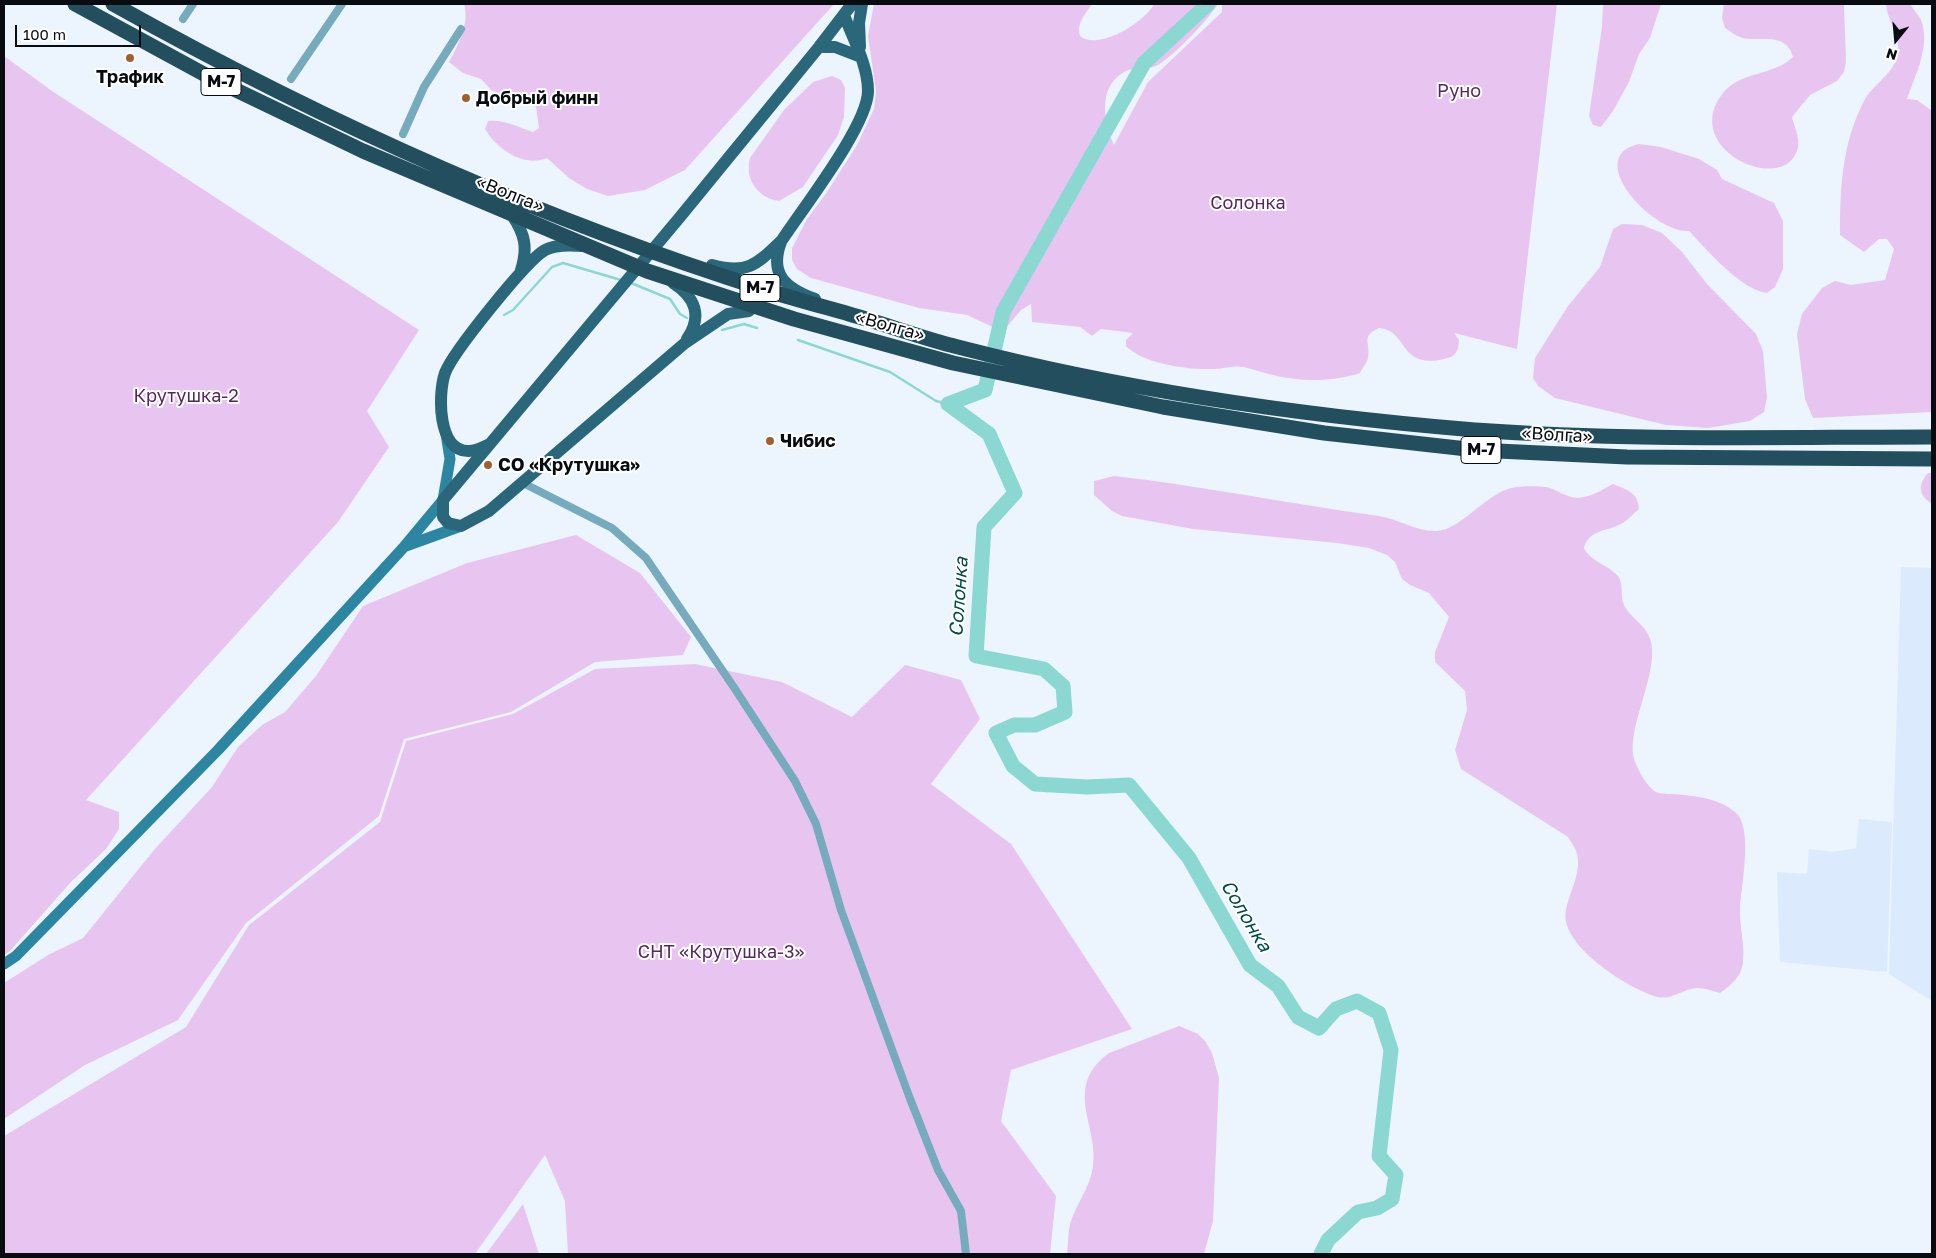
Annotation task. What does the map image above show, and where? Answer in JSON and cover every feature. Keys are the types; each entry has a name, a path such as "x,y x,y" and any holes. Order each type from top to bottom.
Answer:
{"highway":[{"name":"«Волга»","path":"75,4 213,79 336,138 673,283 953,363 1034,382 1163,407 1324,433 1476,450 1627,457 1932,459"},
{"name":"«Волга»","path":"113,4 281,94 382,142 533,205 676,259 765,290 957,347 1166,391 1327,414 1477,430 1628,436 1932,437"}],"main road":[{"path":"749,311 728,314 685,343 489,511 461,526 448,523 443,517 443,500 680,217 820,47 852,4"},
{"path":"860,57 859,24 862,4"},
{"path":"676,259 694,260 727,269 740,270 759,262 782,240 862,117 868,93 860,57 844,15"},
{"path":"820,47 835,47 860,57"},
{"path":"512,215 524,236 526,245 520,272"},
{"path":"782,240 776,258 778,272 783,280 794,290 829,303 846,313"},
{"path":"490,444 480,448 462,450 446,434 440,402 441,386 446,371 520,272 542,252 551,247 566,245 587,246"},
{"path":"673,283 749,311 768,316 794,319"},
{"path":"673,283 691,297 696,313 694,327 685,343"}],"street":[{"path":"183,19 193,4"},
{"path":"291,79 342,4"},
{"path":"403,134 424,88 461,29"},
{"path":"4,964 16,956 218,750 403,548 443,500 450,458 446,434"},
{"path":"523,483 612,528 646,558 795,781 816,824 841,910 881,1014 909,1096 938,1170 961,1210 966,1254"},
{"path":"403,548 420,539 461,526"}],"shaded area":[{"path":"1901,567 1932,568 1932,1001 1889,974"},
{"path":"1859,819 1892,822 1887,972 1780,962 1777,872 1807,874 1809,849 1833,852 1856,848"}],"green space":[{"path":"464,4 834,4 685,170 645,190 608,196 587,189 569,178 547,158 529,160 512,155 490,136 485,129 488,121 505,122 533,132 539,128 536,107 525,98 504,96 491,90 481,79 463,73 449,62 464,26"},
{"name":"Руно","path":"874,4 1092,4 1082,19 1079,32 1080,36 1088,40 1098,40 1132,26 1154,4 1218,4 1191,37 1165,60 1154,67 1128,70 1115,79 1106,96 1105,106 1110,136 1114,145 1148,82 1222,12 1222,4 1557,4 1517,349 1454,333 1459,340 1458,349 1454,355 1432,361 1420,360 1412,355 1389,330 1379,328 1368,337 1368,358 1360,373 1339,378 1317,380 1294,379 1240,367 1213,369 1166,365 1143,357 1126,346 1126,340 1133,333 1101,329 1092,336 1080,327 1032,322 1031,304 1021,310 1005,329 999,330 967,315 919,308 811,278 797,269 792,260 792,248 807,219 857,145 874,109 876,91 868,36"},
{"path":"1603,4 1661,4 1650,38 1639,54 1629,82 1613,111 1601,127 1593,125 1589,116 1602,27"},
{"path":"1724,4 1844,4 1846,62 1844,72 1837,81 1810,95 1792,117 1798,136 1798,147 1790,162 1775,168 1758,167 1740,160 1724,149 1714,133 1713,114 1723,93 1730,86 1748,77 1776,68 1793,57 1790,49 1779,41 1742,38 1725,28 1722,18"},
{"path":"1886,4 1910,4 1921,20 1924,30 1921,60 1907,99 1917,100 1932,111 1932,412 1813,418 1805,399 1797,334 1802,314 1822,288 1835,281 1851,285 1885,280 1894,249 1887,239 1879,239 1864,252 1840,235 1842,183 1851,133 1868,94 1889,72 1898,51 1897,39"},
{"name":"Крутушка-2","path":"4,56 52,91 419,330 367,411 389,447 338,522 86,800 119,812 119,829 106,849 71,882 10,951 4,955"},
{"path":"832,76 841,80 845,88 844,117 838,135 803,187 779,201 765,196 759,192 751,180 749,173 750,158 784,110 813,82"},
{"path":"1639,144 1661,147 1699,159 1717,170 1722,179 1774,203 1783,221 1783,269 1775,287 1767,293 1746,285 1725,268 1689,231 1674,228 1658,220 1642,208 1629,193 1620,177 1618,163 1623,151"},
{"path":"1622,224 1642,225 1662,233 1682,252 1707,284 1756,334 1763,351 1767,398 1764,412 1750,421 1708,428 1666,425 1555,398 1538,386 1533,378 1535,358 1568,306 1600,267 1613,229"},
{"path":"1928,473 1932,473 1932,504 1924,497 1921,489 1922,481"},
{"path":"1114,476 1379,516 1430,531 1446,529 1456,524 1496,495 1516,487 1546,487 1570,497 1578,498 1592,495 1613,484 1631,492 1638,503 1639,509 1622,524 1593,535 1586,542 1584,548 1591,557 1618,576 1621,583 1624,605 1646,631 1651,642 1650,672 1634,737 1633,752 1636,764 1642,775 1656,792 1714,801 1728,807 1741,820 1745,843 1740,908 1743,955 1741,972 1735,980 1720,993 1697,988 1666,997 1654,996 1627,984 1612,974 1583,950 1572,937 1566,923 1566,910 1578,868 1575,847 1568,837 1461,769 1455,750 1467,710 1465,691 1435,662 1435,652 1449,617 1429,593 1410,585 1402,579 1395,562 1387,555 1369,548 1337,543 1193,529 1122,516 1112,511 1094,495 1094,481"},
{"path":"576,535 640,573 691,637 683,655 595,662 511,712 404,739 379,816 246,923 178,1020 85,1065 4,1119 4,983 48,955 83,938 154,850 212,787 238,747 262,725 285,712 316,676 363,606 467,563"},
{"name":"СНТ «Крутушка-3»","path":"695,664 782,682 852,717 905,665 961,680 980,719 931,784 1011,844 1132,1029 1011,1070 1001,1121 1056,1196 1050,1254 568,1254 565,1201 545,1155 475,1254 4,1254 4,1136 186,1027 249,925 380,822 406,741 513,714 595,669"},
{"path":"1179,1026 1198,1034 1205,1041 1212,1053 1219,1078 1213,1221 1204,1254 1067,1254 1070,1224 1089,1181 1093,1166 1093,1151 1085,1093 1088,1079 1095,1066 1109,1053"},
{"path":"523,1204 539,1254 486,1254"}],"waterway":[{"name":"Солонка","path":"1208,4 1144,63 1003,312 985,390 948,404 989,434 1015,493 984,527 976,656 1044,669 1063,686 1065,712 1035,725 1014,725 996,733 1013,766 1035,784 1087,787 1129,785 1189,858 1250,965 1278,986 1298,1017 1319,1028 1336,1009 1357,1001 1379,1013 1391,1050 1379,1156 1396,1175 1392,1199 1377,1208 1358,1212 1328,1240 1321,1254"},
{"path":"504,315 513,310 552,267 563,263 621,280"},
{"path":"631,283 670,299 680,314 687,318"},
{"path":"722,330 744,324 757,328"},
{"path":"798,340 890,372 936,401 948,404"}],"place":[{"name":"Трафик","path":"130,58"},
{"name":"Добрый финн","path":"466,98"},
{"name":"Чибис","path":"770,441"},
{"name":"СО «Крутушка»","path":"488,465"}]}
